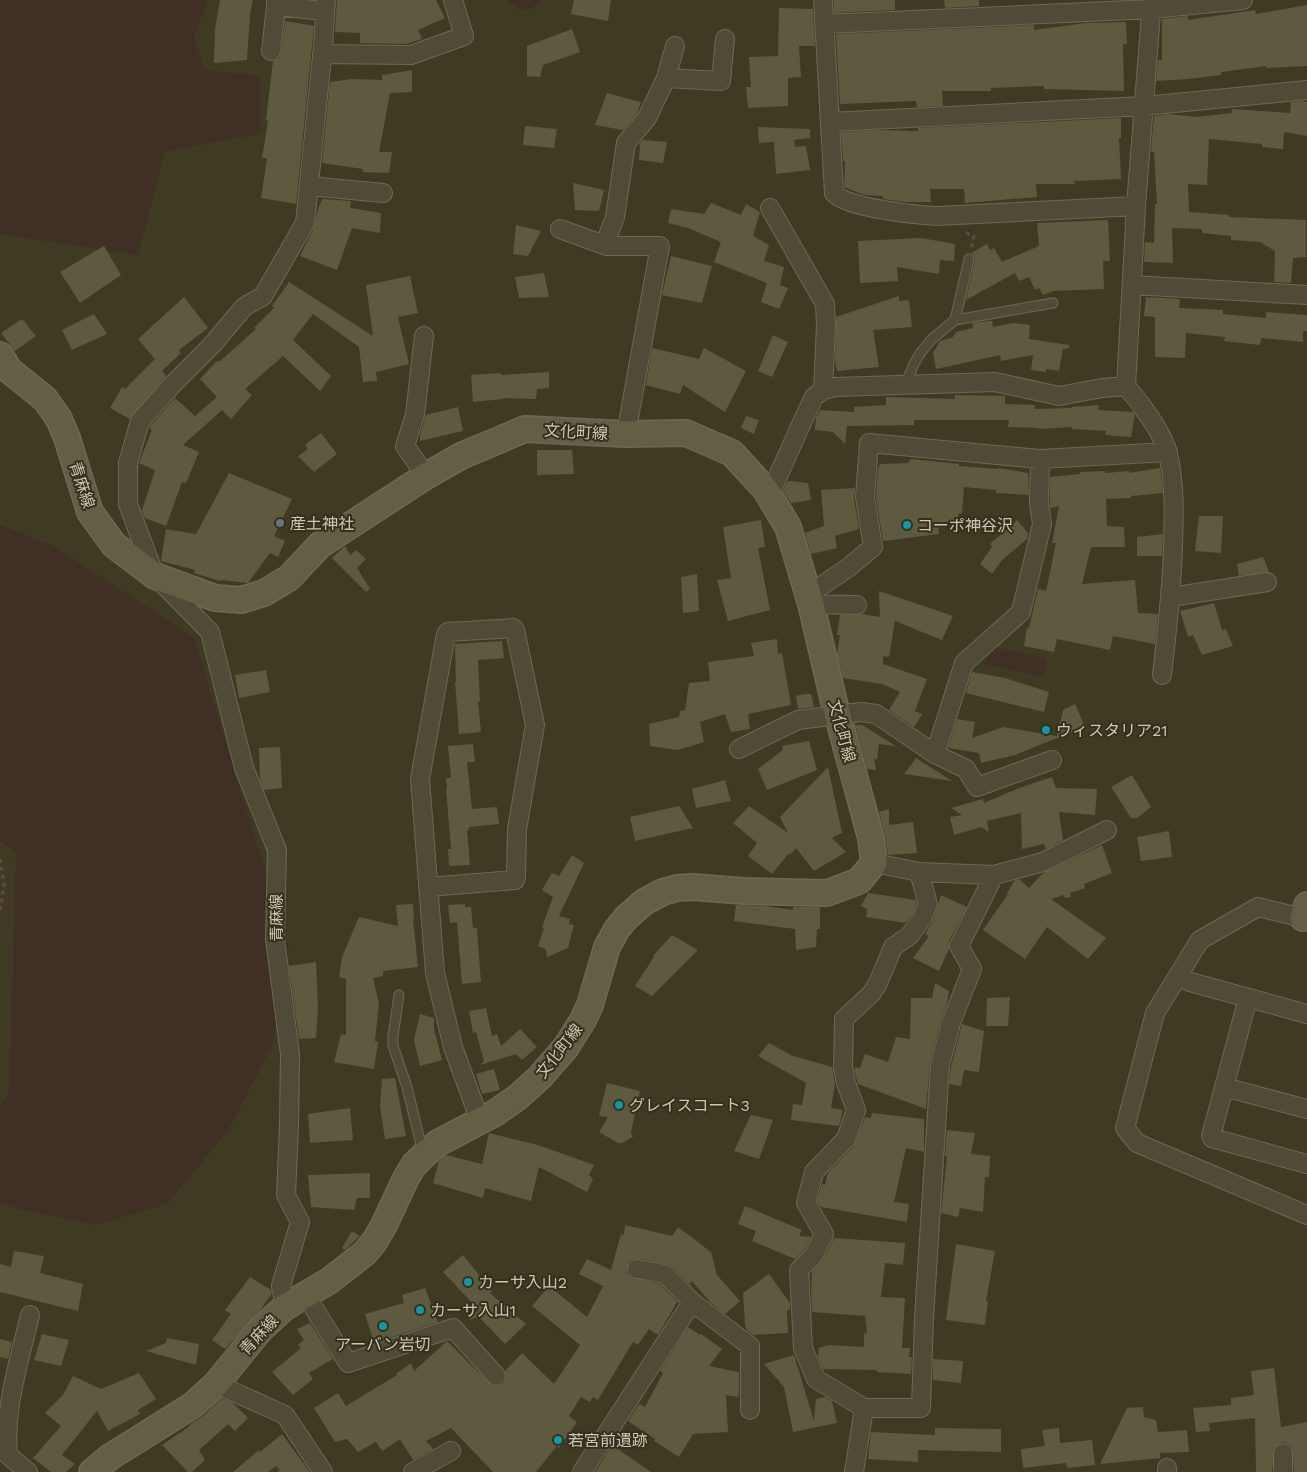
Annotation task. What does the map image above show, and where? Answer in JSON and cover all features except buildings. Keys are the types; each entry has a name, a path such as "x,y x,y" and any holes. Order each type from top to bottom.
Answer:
{"street":[{"path":"322,54 410,55 464,36 453,0"},
{"path":"823,0 834,193 838,197 910,215 937,216 1136,206"},
{"path":"825,24 1243,0"},
{"path":"156,576 128,504 128,463 140,421 173,384 212,346 244,307 263,296 305,223 325,5 276,3 271,51"},
{"path":"1152,4 1136,206 1126,386 1140,403 1168,452 1175,507 1171,597 1162,675"},
{"path":"666,78 721,81 726,40"},
{"path":"606,246 615,217 626,143 647,118 666,78 676,46"},
{"path":"831,122 1144,106 1307,90"},
{"path":"309,186 383,193"},
{"path":"770,208 825,304 826,326 823,390"},
{"path":"560,229 606,246 660,246 626,434"},
{"path":"1132,285 1307,295"},
{"path":"424,336 415,416 406,446 426,476"},
{"name":"青麻線","path":"0,355 9,370 45,399 60,419 90,512 114,545 156,576 210,632 244,768 277,850 276,939 290,1054 286,1195 300,1222 281,1286 285,1307 260,1330 216,1384 193,1405 110,1457 92,1472"},
{"path":"770,494 802,420 814,397 823,390 834,387 995,382 1059,396 1102,388 1126,386"},
{"name":"文化町線","path":"156,576 215,598 241,600 264,593 289,578 320,544 426,476 461,456 525,429 626,434 686,433 732,453 770,494 788,526 810,599 871,838 874,863 859,881 827,893 744,891 692,887 677,888 663,892 644,902 626,918 610,939 590,1005 580,1027 566,1047 540,1077 518,1098 438,1144 424,1155 414,1165 406,1178 374,1242 352,1264 330,1281 285,1307"},
{"path":"810,599 873,547 865,497 869,443 1040,459 1168,452"},
{"path":"935,754 964,663 1021,612 1042,524 1039,503 1040,459"},
{"path":"1171,597 1268,582"},
{"path":"810,599 857,604"},
{"path":"428,887 514,880 516,877 517,829 536,725 515,630 512,628 448,632 446,634 420,779 428,887 435,972 453,1048 480,1121"},
{"path":"739,748 798,720 860,712 876,714 935,754 966,769 977,787 1052,760"},
{"path":"874,863 919,872 994,875 1043,862 1107,830"},
{"path":"919,872 928,904 922,919 909,936 894,947 872,993 844,1020 843,1068 846,1083 856,1110 846,1138 814,1172 806,1204 824,1234 814,1255 799,1270 803,1348 816,1379 864,1408 921,1408 924,1318 940,1065 951,1023 972,969 959,946 994,875"},
{"path":"1306,914 1258,907 1200,940 1155,1013 1125,1128 1137,1143 1307,1215"},
{"path":"1178,976 1190,982 1307,1014"},
{"path":"1248,998 1211,1136 1212,1138 1307,1164"},
{"path":"1224,1087 1307,1109"},
{"path":"637,1269 665,1274 692,1302 750,1346 750,1410"},
{"path":"306,1294 348,1363 453,1328 496,1376"},
{"path":"582,1472 692,1302"},
{"path":"28,1472 8,1455 6,1433 8,1404 30,1316"},
{"path":"216,1384 285,1416 323,1472"},
{"path":"854,1472 864,1408"},
{"path":"413,1472 451,1451"},
{"path":"1283,1453 1283,1472"}],"lane":[{"path":"955,320 969,259"},
{"path":"905,385 921,352 932,339 955,320 1053,303"},
{"path":"399,995 393,1046 407,1086 424,1155"}],"path":[{"path":"965,233 974,236 969,259"},
{"path":"0,858 4,885 0,911"}],"shaded area":[{"path":"0,0 208,0 194,37 205,70 260,76 260,134 165,151 138,255 0,234"},
{"path":"508,0 541,0 531,9 518,9"},
{"path":"0,525 54,546 194,638 289,949 272,1046 227,1132 167,1204 95,1225 0,1203 0,1106 9,1093 16,851 0,841"},
{"path":"994,647 1047,658 1044,677 984,664"}],"place":[{"name":"産土神社","path":"280,523"},
{"name":"コーポ神谷沢","path":"907,525"},
{"name":"ウィスタリア21","path":"1046,730"},
{"name":"グレイスコート3","path":"619,1105"},
{"name":"カーサ入山2","path":"468,1282"},
{"name":"カーサ入山1","path":"420,1310"},
{"name":"アーバン岩切","path":"383,1326"},
{"name":"若宮前遺跡","path":"558,1440"}]}
